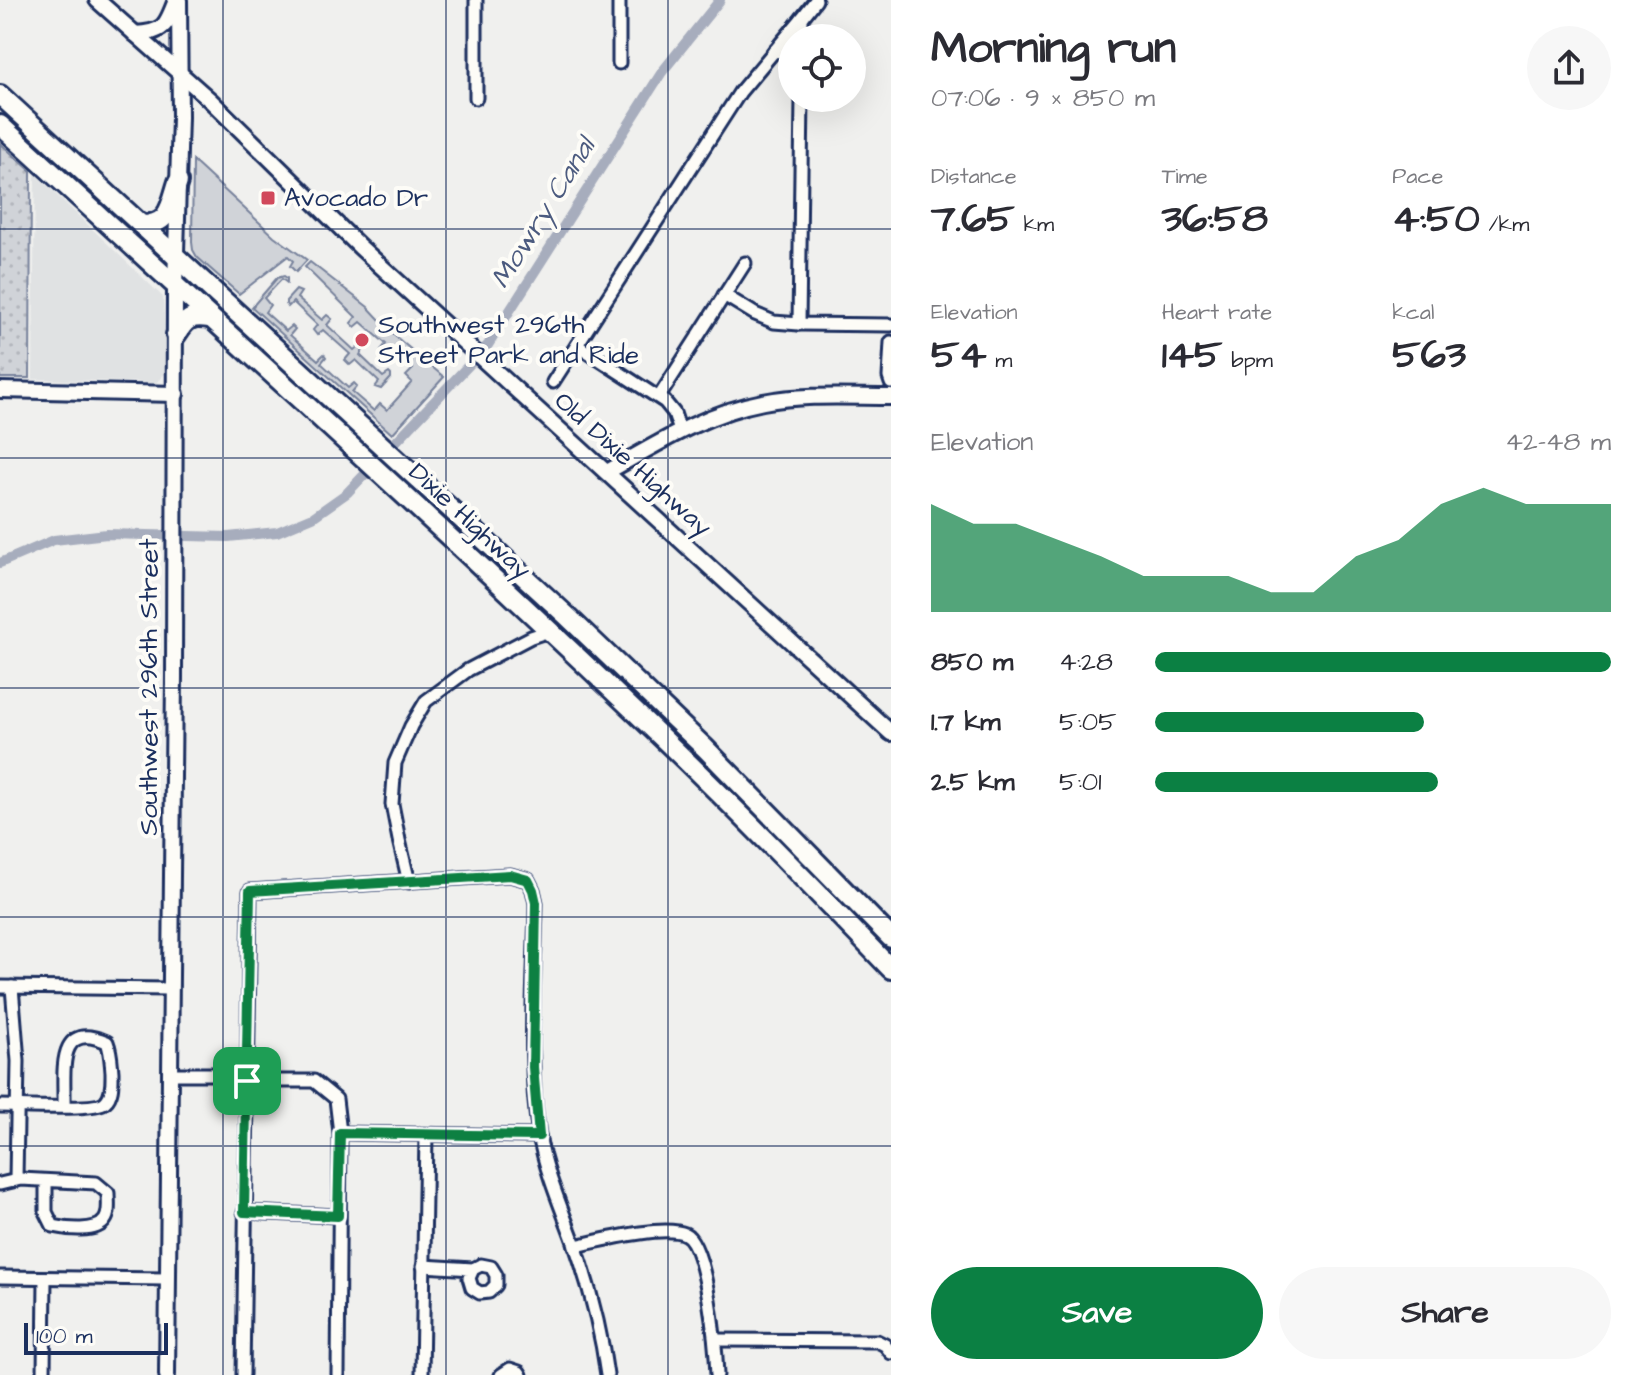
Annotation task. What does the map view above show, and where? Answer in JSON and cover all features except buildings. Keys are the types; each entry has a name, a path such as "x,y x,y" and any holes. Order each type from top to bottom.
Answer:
{"highway":[{"name":"Dixie Highway","path":"0,95 566,615 671,715 891,938"},
{"path":"0,111 34,126"},
{"name":"Dixie Highway","path":"0,125 447,535 653,729 891,969"},
{"path":"19,142 48,157 149,247 176,256"},
{"path":"141,225 152,225 162,220 178,182"},
{"path":"175,286 193,288 199,292 302,386 328,396"},
{"path":"176,335 191,318 210,318"},
{"path":"447,535 476,548 493,561 543,609 557,616 566,615"},
{"path":"549,631 563,631 644,705 671,715"},
{"path":"856,932 891,957"}],"street":[{"name":"Old Dixie Highway","path":"97,0 210,100 360,247 891,733"},
{"path":"135,34 157,32 163,28 178,0"},
{"name":"Southwest 296th Street","path":"167,1375 175,286 180,114 178,0"},
{"path":"476,0 476,98"},
{"path":"619,0 619,63"},
{"path":"553,382 740,92 816,0"},
{"path":"802,18 802,24"},
{"path":"774,51 778,52"},
{"path":"180,114 198,102 210,100"},
{"path":"799,324 802,112"},
{"path":"659,397 745,263"},
{"path":"724,295 774,322 891,325"},
{"path":"891,342 891,383"},
{"path":"577,345 659,397 672,410 680,431"},
{"path":"0,390 176,394"},
{"path":"607,472 680,431 737,408 774,400 811,397 891,397"},
{"path":"409,882 392,804 395,763 411,726 426,701 468,670 549,631"},
{"path":"243,1375 250,891 510,875 528,880 536,903 533,1067 539,1136 597,1316 607,1375"},
{"path":"16,1179 18,1061 6,987 170,989"},
{"path":"0,1106 92,1107 103,1104 108,1099 112,1083 111,1051 107,1042 93,1036 79,1037 69,1044 65,1053 64,1106"},
{"path":"170,1074 230,1074 247,1081 314,1081 336,1099 340,1133 338,1375"},
{"path":"340,1133 539,1136"},
{"path":"422,1375 426,1135"},
{"path":"0,1184 16,1179 96,1183 108,1193 106,1220 98,1227 82,1229 53,1226 46,1212 46,1181"},
{"path":"244,1212 338,1216"},
{"path":"575,1246 674,1231 689,1236 696,1245 704,1277 715,1340 717,1375"},
{"path":"423,1266 473,1269"},
{"path":"0,1277 167,1279"},
{"path":"44,1375 45,1278"},
{"path":"715,1340 877,1341 888,1349"},
{"path":"501,1375 510,1369 521,1375"}],"shaded area":[{"path":"0,143 31,171 30,378 0,378"},
{"path":"193,161 274,236 307,260 296,272 290,266 293,261 288,256 239,294 197,257 192,242"},
{"path":"35,174 163,297 167,371 156,383 33,379"},
{"path":"310,262 368,307 395,336 444,377 392,434 252,307 277,278 287,278 287,283 282,279 264,298 270,305 265,312 286,331 292,326 295,329 290,335 318,360 324,354 326,357 321,363 348,388 354,383 357,386 352,392 374,411 380,404 387,410 412,382 406,376 413,369 391,349 385,354 381,350 386,344 361,322 355,327 351,323 356,317 305,267"},
{"path":"296,290 301,292 297,298 322,320 327,315 332,319 327,325 354,350 360,345 364,349 360,355 383,377 389,373 391,375 381,389 375,387 379,382 356,360 350,365 345,360 350,354 323,330 317,335 313,330 317,325 293,302 288,307 286,301"}],"waterway":[{"name":"Mowry Canal","path":"0,563 54,540 107,534 228,537 277,532 313,517 347,493 488,345 662,72 720,0"}],"place":[{"name":"Avocado Dr","path":"268,198"},
{"name":"Southwest 296th Street Park and Ride","path":"362,340"}],"route":[{"path":"510,875 528,880 536,903 533,1067 539,1136 340,1133 338,1216 244,1212 247,1081 250,891 510,875"}]}
